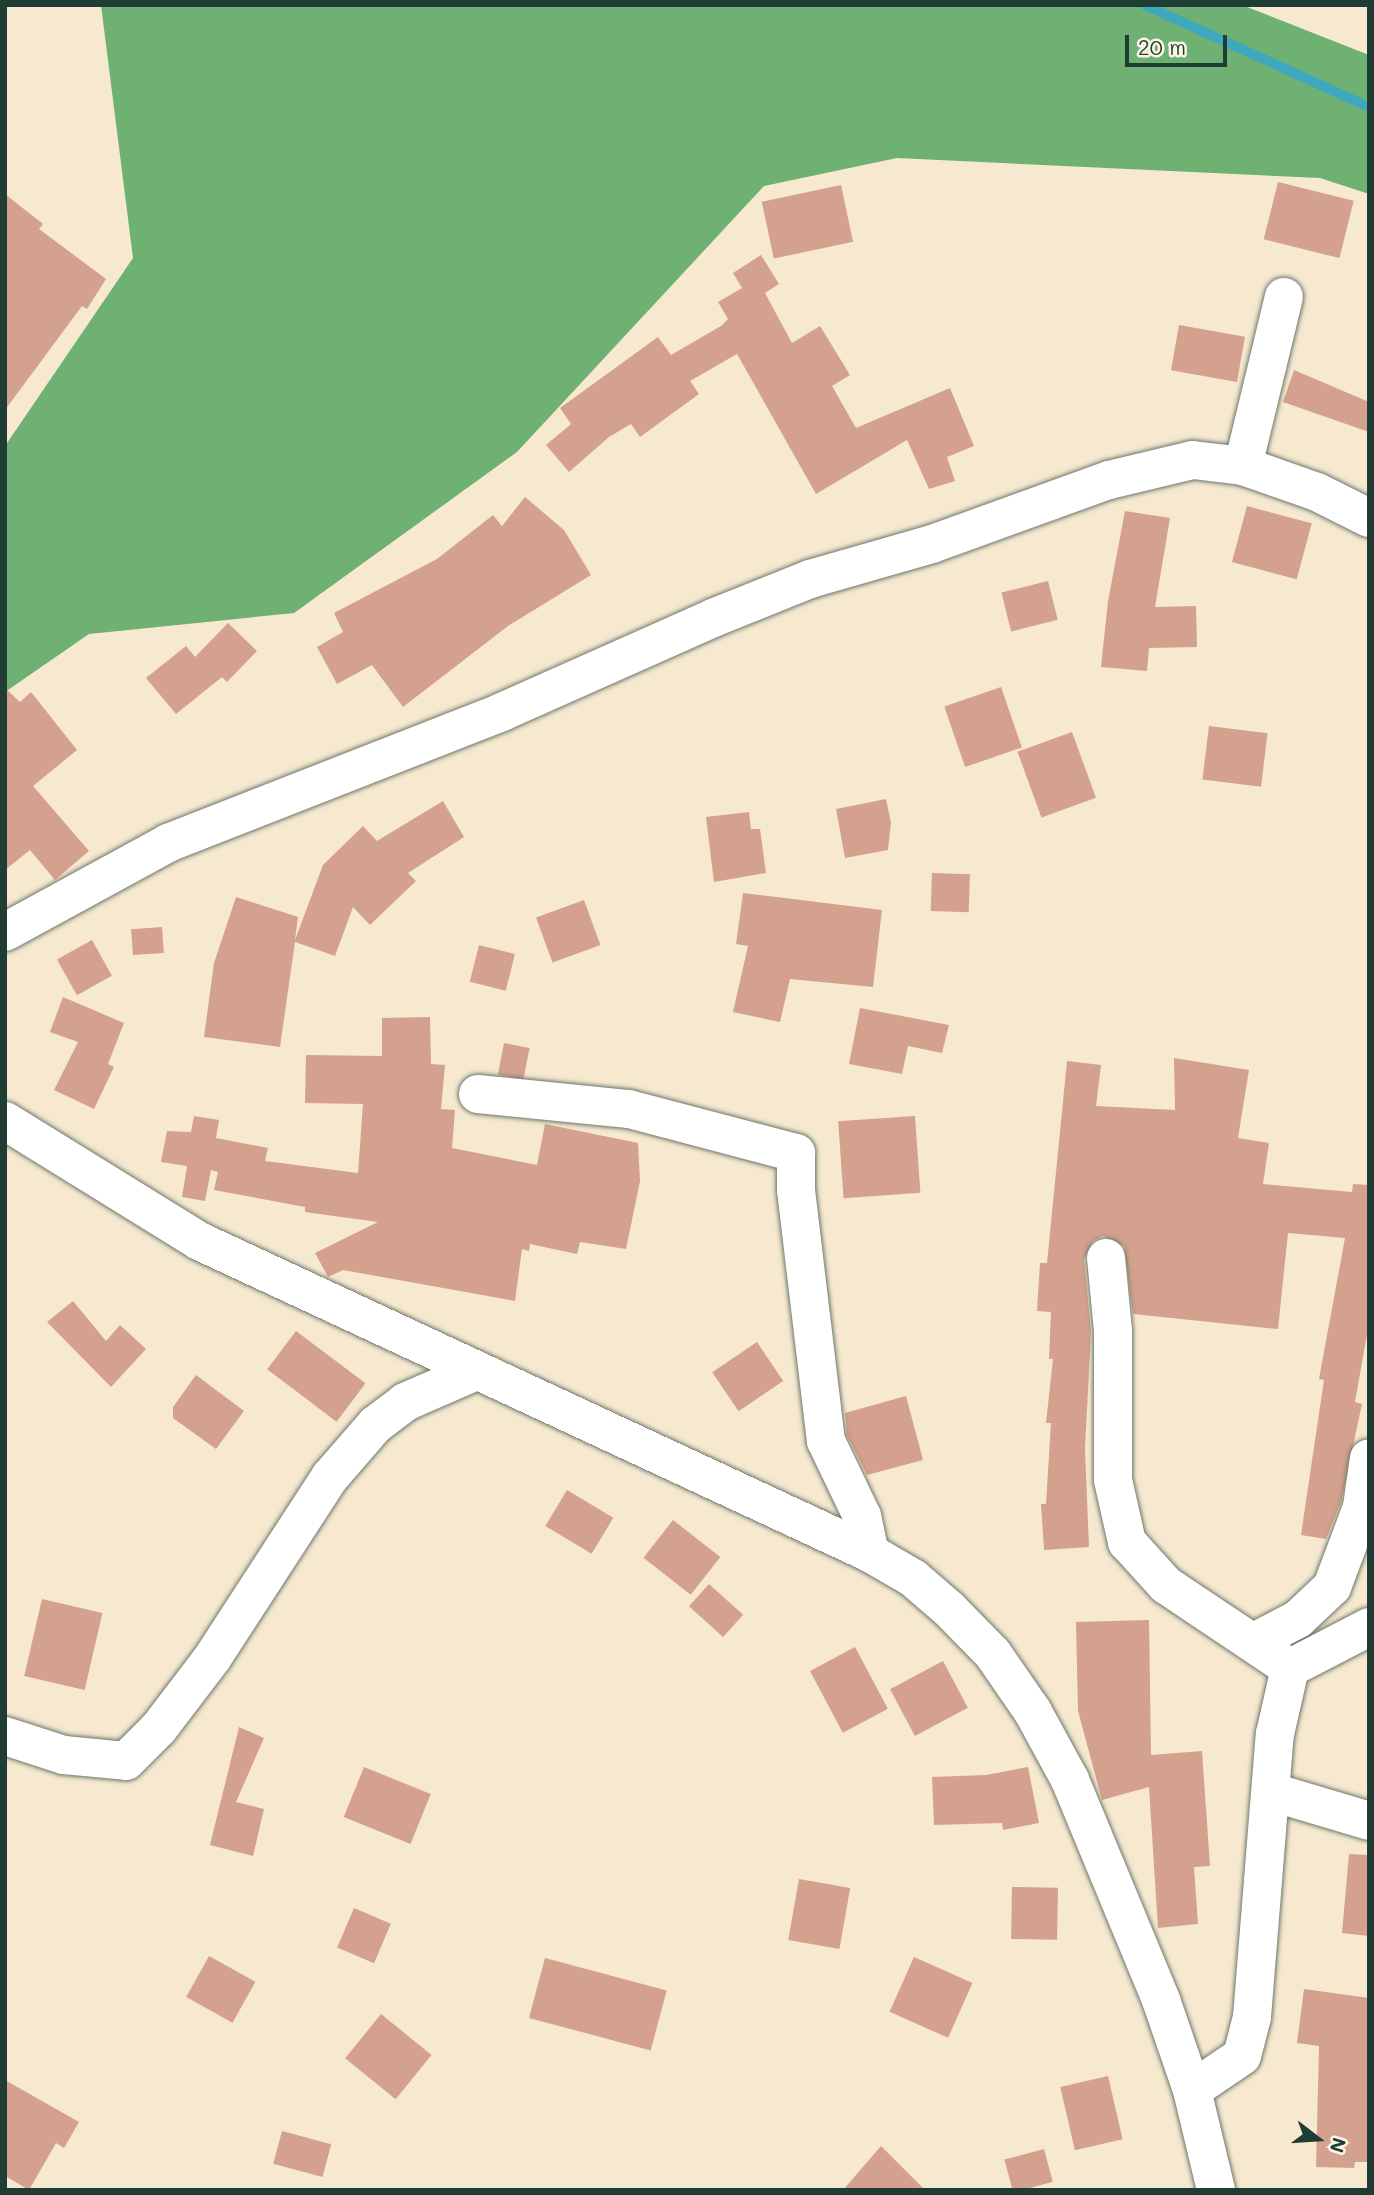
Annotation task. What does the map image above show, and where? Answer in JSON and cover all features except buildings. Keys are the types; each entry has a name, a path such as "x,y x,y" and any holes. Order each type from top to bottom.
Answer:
{"street":[{"path":"1243,466 1284,298"},
{"path":"5,932 169,843 502,712 810,579 932,544 1109,480 1193,460 1243,466 1317,492 1369,518"},
{"path":"478,1094 629,1109 796,1153 796,1190 826,1441 862,1516 870,1553"},
{"path":"5,1121 199,1241 474,1372 870,1553 913,1578 949,1608 993,1654 1033,1712 1070,1780 1161,2000 1192,2090 1216,2190"},
{"path":"1105,1258 1112,1309 1113,1480 1127,1542 1166,1585 1290,1668"},
{"path":"5,1736 64,1755 126,1761 159,1728 214,1657 330,1477 376,1425 405,1402 474,1372"},
{"path":"1254,1642 1298,1619 1332,1587 1362,1507 1369,1458"},
{"path":"1192,2090 1242,2056 1252,2017 1261,1938 1275,1734 1290,1668 1369,1627"},
{"path":"1272,1792 1369,1821"}],"green space":[{"path":"101,5 1242,5 1369,55 1369,194 1320,178 897,158 764,186 517,452 294,613 89,634 5,692 5,446 133,258"}],"waterway":[{"path":"1145,5 1369,107"}]}
